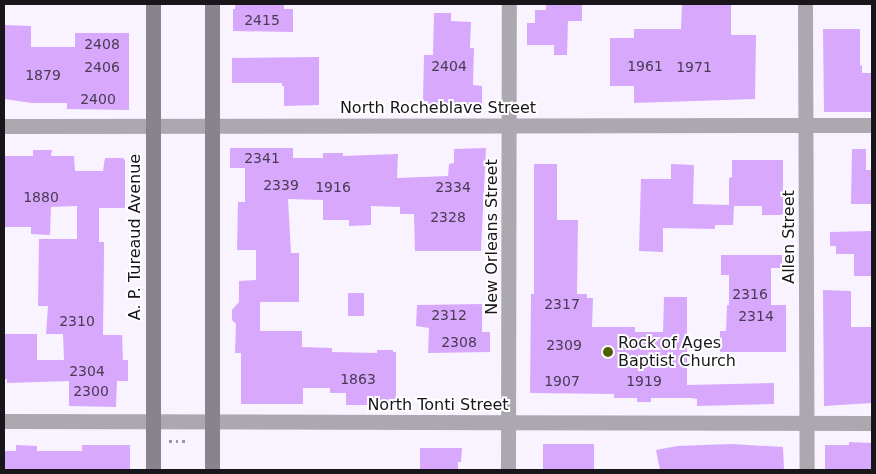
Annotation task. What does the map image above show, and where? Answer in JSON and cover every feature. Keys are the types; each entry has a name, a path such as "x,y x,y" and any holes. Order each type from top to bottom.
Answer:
{"street":[{"name":"A. P. Tureaud Avenue","path":"153,4 153,470"},
{"path":"212,4 212,470"},
{"name":"New Orleans Street","path":"508,470 509,4"},
{"name":"Allen Street","path":"805,4 808,470"},
{"name":"North Rocheblave Street","path":"4,126 872,125"},
{"name":"North Tonti Street","path":"4,421 872,423"}],"path":[{"path":"168,441 189,441"}],"building":[{"path":"235,4 284,4 284,9 293,9 293,32 233,31 233,9 235,9"},
{"path":"546,4 582,4 582,21 568,21 567,55 554,55 554,45 527,45 527,23 535,23 535,10 546,10"},
{"path":"682,4 731,4 731,35 756,35 755,99 634,103 634,86 610,86 610,38 634,38 634,29 681,29"},
{"path":"434,13 451,13 451,21 471,22 470,48 474,48 473,85 482,86 482,107 428,107 428,101 423,101 424,55 433,55"},
{"path":"4,25 31,26 31,47 75,47 75,33 129,33 129,110 67,109 67,103 32,103 4,99"},
{"path":"823,29 860,29 860,66 862,65 862,73 872,73 872,112 824,112"},
{"path":"319,57 319,105 284,106 284,86 282,86 282,83 232,83 232,58"},
{"path":"230,148 293,148 293,158 323,158 323,153 343,153 343,156 398,154 397,178 448,176 449,164 454,163 454,149 486,148 481,251 415,251 414,214 400,214 400,207 371,206 371,225 349,226 349,220 323,220 323,200 288,199 291,253 299,253 299,302 260,302 260,331 302,331 302,347 332,348 332,352 377,353 377,350 393,350 393,352 396,352 396,405 346,405 346,393 330,393 330,388 303,388 303,404 241,404 241,353 235,353 236,324 232,320 232,310 239,302 239,281 256,280 256,250 237,250 238,202 245,202 245,168 230,168"},
{"path":"852,149 866,149 866,170 872,170 872,204 851,204"},
{"path":"33,150 52,150 51,156 74,156 75,171 103,171 105,158 123,158 125,160 125,208 99,208 99,242 104,242 103,335 122,335 123,360 128,360 128,381 117,381 116,407 69,406 69,381 7,383 7,379 4,379 4,334 37,334 37,360 64,360 63,334 46,334 48,306 38,306 39,239 77,239 77,206 51,207 50,235 31,234 31,227 4,227 4,156 33,156"},
{"path":"732,160 783,160 783,215 762,215 762,206 734,206 733,225 715,225 715,229 663,228 663,252 639,251 641,179 671,179 671,164 694,165 693,204 729,205 729,178 732,177"},
{"path":"534,164 557,164 557,220 578,220 577,294 587,294 587,298 593,298 592,327 635,327 635,332 663,332 664,297 687,297 687,385 774,383 774,404 697,406 697,399 691,398 651,398 651,402 637,402 637,398 614,398 614,394 530,393 531,294 534,294"},
{"path":"872,231 872,276 854,276 854,254 836,254 836,246 830,246 830,232"},
{"path":"721,255 782,255 782,268 771,268 771,305 786,305 786,352 720,352 720,331 726,331 727,305 729,305 729,275 721,275"},
{"path":"823,290 851,291 851,327 871,327 872,403 824,406"},
{"path":"348,293 364,293 364,316 348,316"},
{"path":"482,304 482,332 490,332 490,352 428,353 429,328 416,326 417,305"},
{"path":"849,442 872,443 872,470 825,470 825,445 849,445"},
{"path":"543,444 594,444 594,470 543,470"},
{"path":"731,444 783,447 784,470 660,470 656,450 677,446"},
{"path":"16,445 37,446 37,451 82,451 82,445 130,445 130,470 4,470 4,451 16,451"},
{"path":"420,448 462,448 461,462 458,462 458,470 420,470"}],"place":[{"name":"Rock of Ages Baptist Church","path":"608,352"}]}
